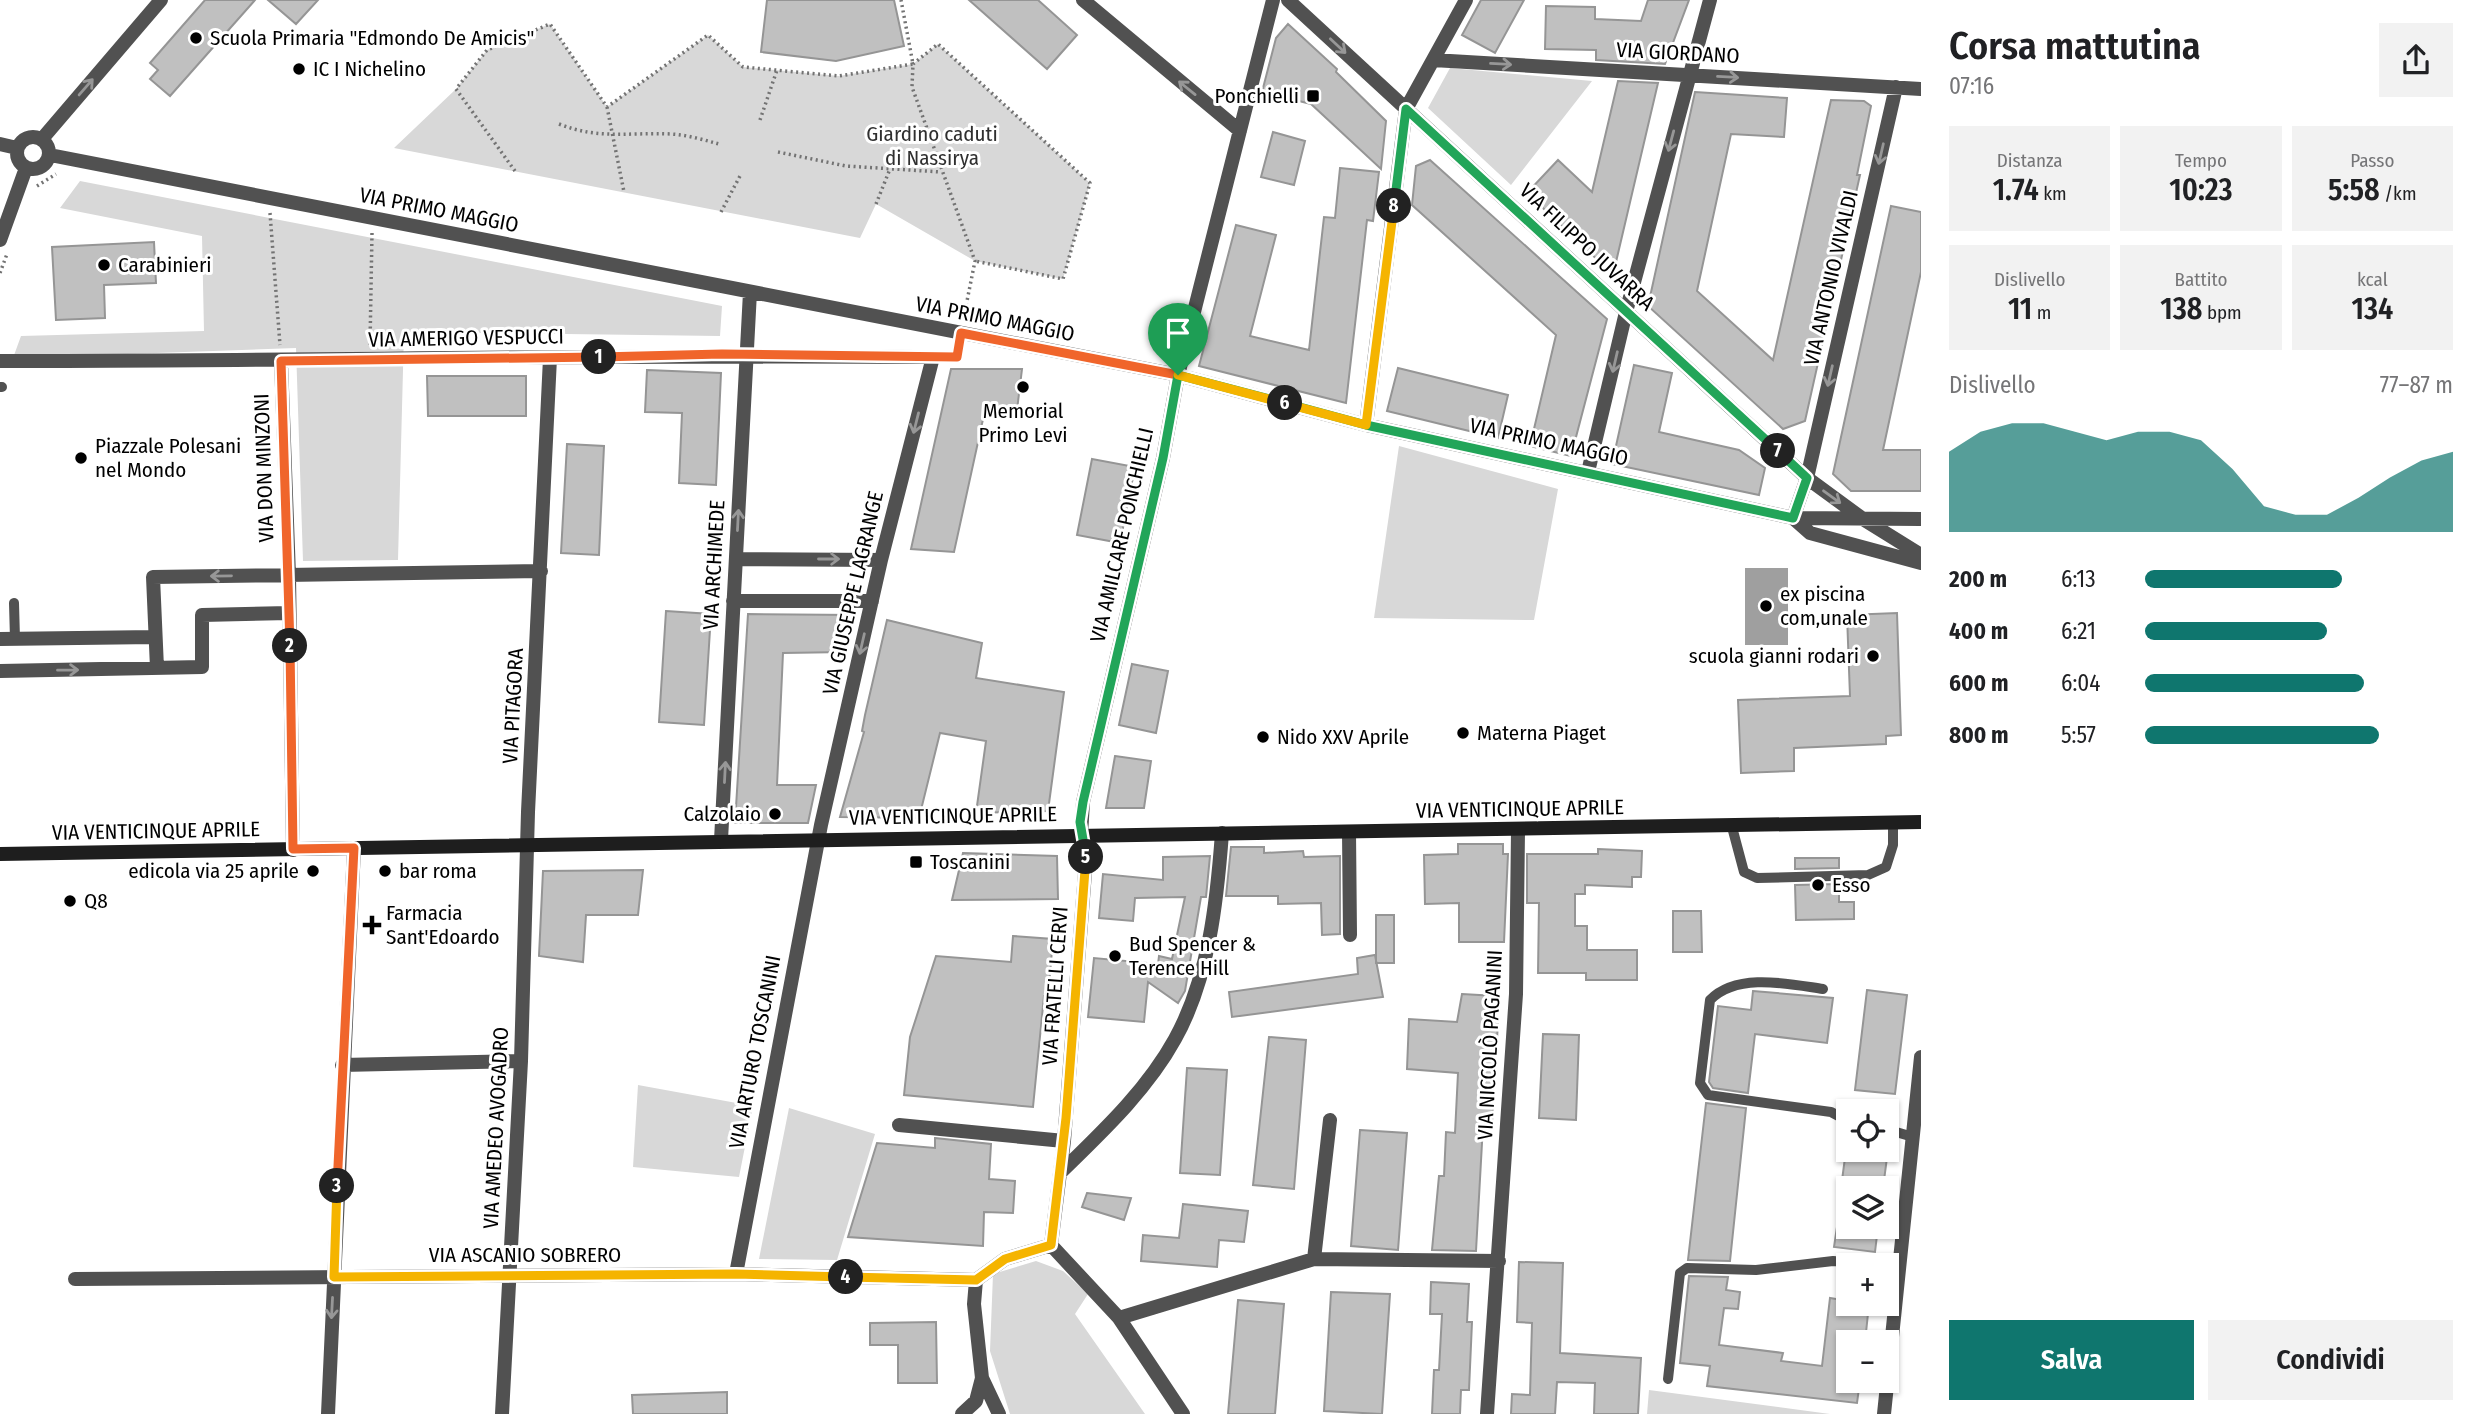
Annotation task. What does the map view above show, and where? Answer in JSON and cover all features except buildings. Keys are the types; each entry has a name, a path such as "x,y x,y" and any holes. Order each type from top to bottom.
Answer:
{"street":[{"path":"42,139 161,0"},
{"path":"1083,0 1240,131"},
{"name":"VIA AMILCARE PONCHIELLI","path":"1081,835 1083,802 1163,458 1178,375 1273,0"},
{"name":"VIA FILIPPO JUVARRA","path":"1288,0 1807,478 1863,519 1921,555"},
{"path":"1366,425 1406,109 1466,0"},
{"path":"1588,472 1626,312 1710,0"},
{"name":"VIA GIORDANO","path":"1433,60 1921,89"},
{"name":"VIA ANTONIO VIVALDI","path":"1793,518 1807,478 1896,87"},
{"path":"26,137 42,139 49,148 50,155 38,169 26,168 18,160 17,148 26,137"},
{"path":"0,144 17,148"},
{"name":"VIA PRIMO MAGGIO","path":"50,155 1178,375 1366,425 1793,518 1810,533 1921,563"},
{"path":"0,240 26,168"},
{"name":"VIA ARCHIMEDE","path":"721,840 750,292"},
{"name":"VIA AMERIGO VESPUCCI","path":"0,361 369,361 746,355 933,357"},
{"name":"VIA GIUSEPPE LAGRANGE","path":"819,839 881,560 933,357"},
{"name":"VIA PITAGORA","path":"528,844 550,358"},
{"name":"VIA DON MINZONI","path":"281,361 289,575 293,849"},
{"path":"1793,518 1921,519"},
{"path":"736,558 881,560"},
{"path":"157,668 153,577 541,571"},
{"path":"733,601 872,601"},
{"path":"0,671 202,667 202,615 289,613"},
{"path":"7,639 155,636"},
{"path":"1907,822 1921,807"},
{"name":"VIA VENTICINQUE APRILE","path":"0,854 721,840 1518,831 1907,822"},
{"name":"VIA NICCOLÒ PAGANINI","path":"1487,1414 1516,994 1518,831"},
{"path":"1349,832 1350,935"},
{"path":"1061,1172 1144,1084 1175,1040 1195,993 1208,940 1218,887 1222,833"},
{"name":"VIA FRATELLI CERVI","path":"1051,1245 1064,1141 1086,860 1081,835"},
{"name":"VIA ARTURO TOSCANINI","path":"736,1274 819,839"},
{"name":"VIA AMEDEO AVOGADRO","path":"502,1414 521,1061 528,844"},
{"path":"328,1414 354,848"},
{"path":"1898,1253 1914,1203 1913,1137 1921,1057"},
{"path":"342,1065 521,1061"},
{"path":"1314,1259 1330,1120"},
{"path":"898,1125 1064,1141"},
{"path":"999,1414 982,1378 974,1304 976,1280 1005,1259 1051,1245 1119,1318 1182,1414"},
{"path":"1119,1318 1314,1259 1499,1261"},
{"name":"VIA ASCANIO SOBRERO","path":"75,1279 736,1274 976,1280"},
{"path":"1884,1414 1890,1316"},
{"path":"962,1414 976,1401 982,1378"}],"lane":[{"path":"7,639 14,603"},
{"path":"1731,827 1744,873 1757,878 1868,875 1886,867 1893,845 1907,822"},
{"path":"1823,989 1771,982 1755,983 1716,994 1710,1000 1700,1083 1708,1095 1836,1115"},
{"path":"1899,1133 1913,1137"},
{"path":"1668,1380 1680,1273 1687,1268 1756,1270 1836,1261"}],"path":[{"path":"901,0 914,64 915,99 975,261 957,357 933,357"},
{"path":"515,171 456,89 487,50 550,24 607,107 624,192"},
{"path":"607,107 708,35 743,67 839,76 914,64 938,44 1090,183 1063,279 975,261"},
{"path":"761,120 777,70"},
{"path":"559,124 583,133 614,136 673,134 719,144"},
{"path":"778,152 846,166 941,172"},
{"path":"876,204 890,169"},
{"path":"721,212 740,176"},
{"path":"269,199 281,361"},
{"path":"369,361 373,229"}],"green space":[{"name":"Giardino caduti di Nassirya","path":"550,24 607,107 708,35 743,67 839,76 913,64 938,44 1090,183 1063,279 975,261 876,204 860,238 394,148 456,89 487,50"},
{"path":"1450,68 1592,81 1511,185 1428,108"},
{"path":"80,181 722,306 720,336 404,332 398,560 303,561 296,348 13,358 21,336 204,331 202,236 60,208"},
{"path":"1399,446 1558,489 1534,620 1374,618"},
{"path":"638,1085 753,1106 739,1177 633,1167"},
{"path":"789,1108 875,1134 837,1260 759,1259"},
{"path":"1036,1261 1063,1271 1088,1294 1075,1314 1145,1414 1010,1414 990,1351 993,1274"},
{"path":"1649,1390 1830,1414 1647,1414"}],"shaded area":[{"name":"ex piscina com,unale","path":"1745,568 1788,568 1788,645 1745,645"}],"place":[{"name":"Scuola Primaria \"Edmondo De Amicis\"","path":"196,38"},
{"name":"IC I Nichelino","path":"299,69"},
{"name":"Ponchielli","path":"1313,96"},
{"name":"Carabinieri","path":"104,265"},
{"name":"Memorial Primo Levi","path":"1023,387"},
{"name":"Piazzale Polesani nel Mondo","path":"81,458"},
{"name":"ex piscina com,unale","path":"1766,606"},
{"name":"scuola gianni rodari","path":"1873,656"},
{"name":"Materna Piaget","path":"1463,733"},
{"name":"Nido XXV Aprile","path":"1263,737"},
{"name":"Calzolaio","path":"775,814"},
{"name":"Toscanini","path":"916,862"},
{"name":"edicola via 25 aprile","path":"313,871"},
{"name":"bar roma","path":"385,871"},
{"name":"Esso","path":"1818,885"},
{"name":"Q8","path":"70,901"},
{"name":"Farmacia Sant'Edoardo","path":"372,925"},
{"name":"Bud Spencer & Terence Hill","path":"1115,956"}],"route":[{"path":"1178,375 961,333 957,357 722,354 281,361 289,575 293,849 354,848 334,1277 736,1274 976,1280 1005,1259 1051,1245 1066,1118 1086,860 1080,822 1163,458 1178,375 1366,425 1793,518 1807,478 1406,109 1366,425 1212,384 1178,375"}]}
